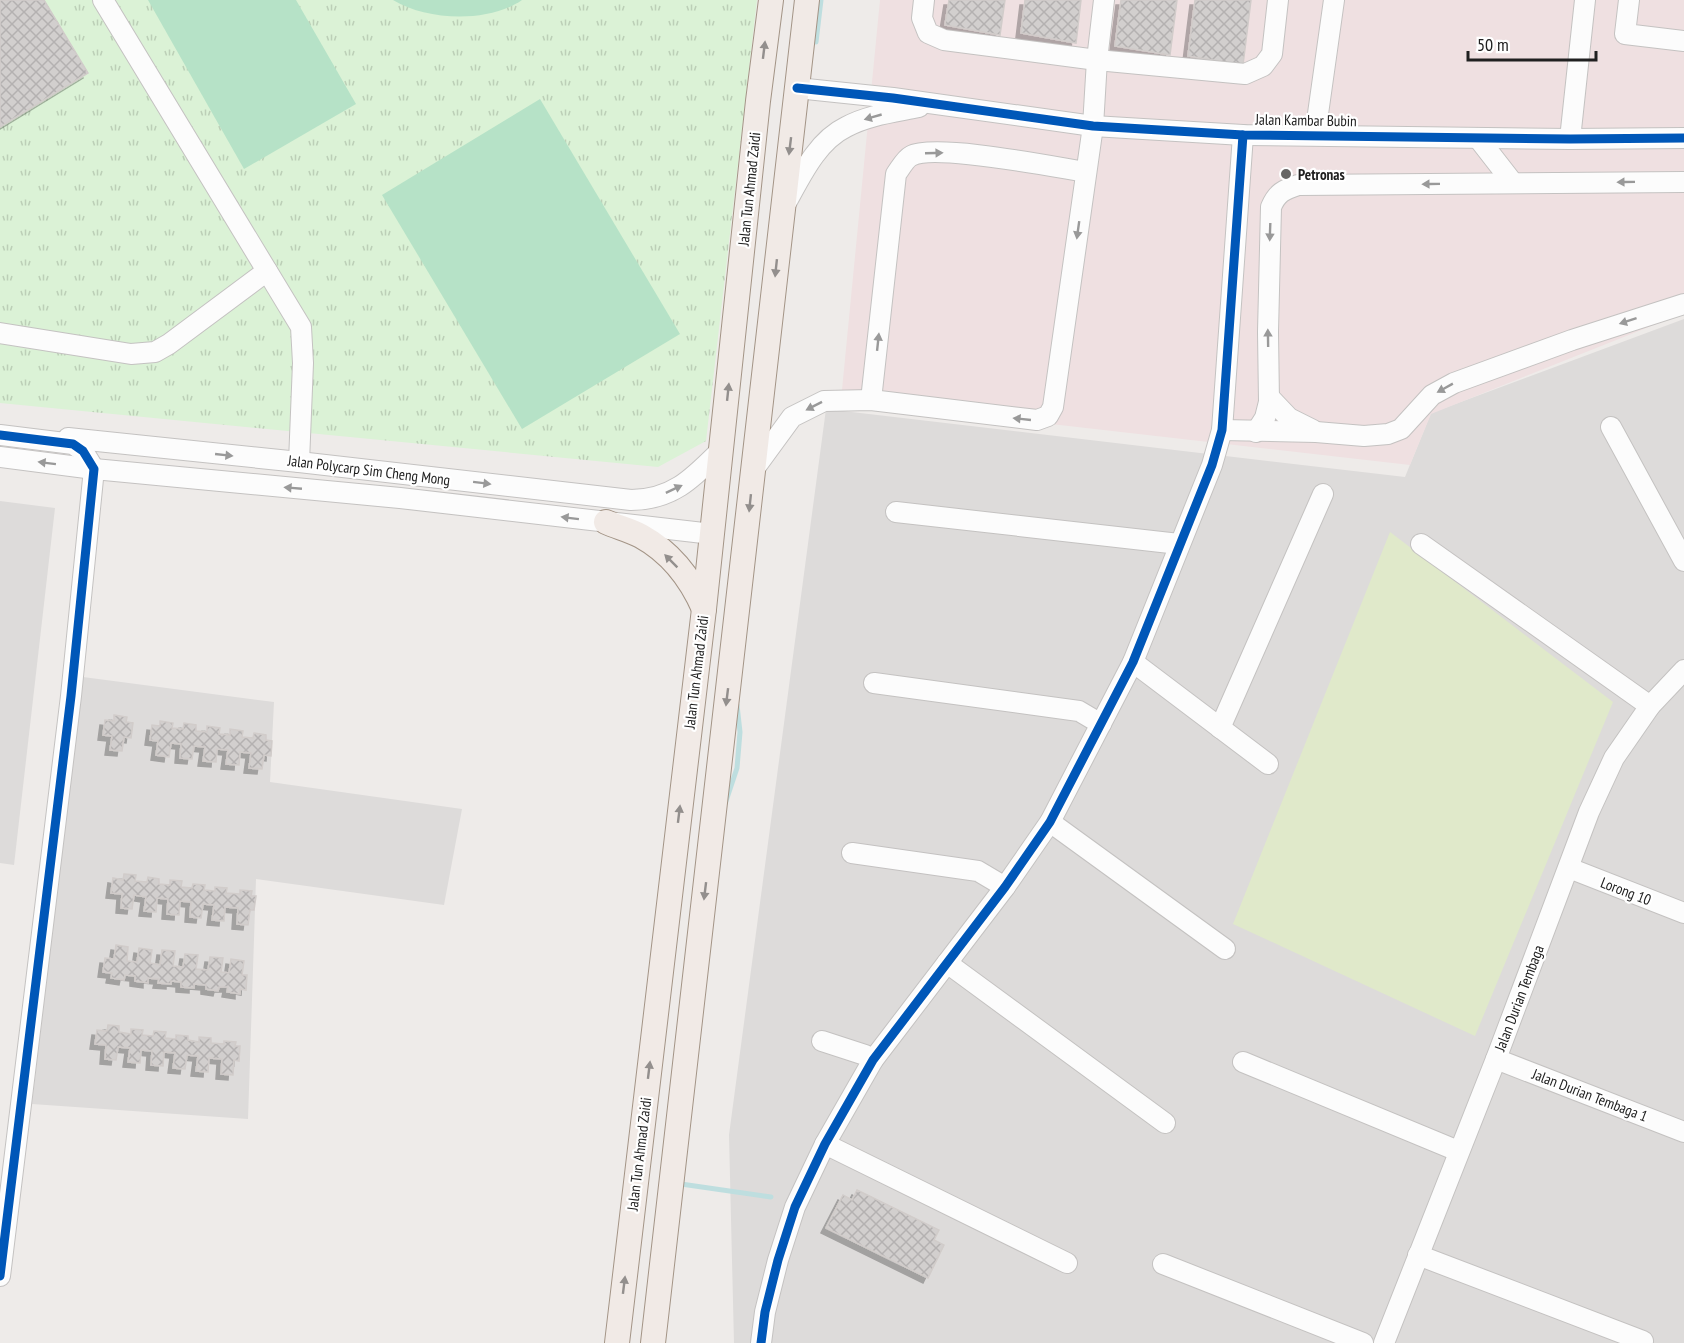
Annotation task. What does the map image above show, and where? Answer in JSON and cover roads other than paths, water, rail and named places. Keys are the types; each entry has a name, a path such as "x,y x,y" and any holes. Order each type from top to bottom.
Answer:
{"main road":[{"name":"Jalan Tun Ahmad Zaidi","path":"617,1343 704,609 758,101 771,0"},
{"path":"654,1343 807,0"},
{"path":"606,522 641,536 667,556 685,575 704,609"}],"street":[{"path":"103,0 301,327 303,363 299,462 310,470 331,479 400,498"},
{"path":"924,0 922,18 928,33 944,40 1098,60 1245,74 1263,66 1272,54 1278,0"},
{"path":"754,469 792,417 824,401 871,400 1038,420 1048,416 1053,407 1093,126 1104,0"},
{"path":"1315,135 1334,0"},
{"path":"1569,140 1585,0"},
{"path":"1629,0 1624,34 1684,41"},
{"name":"Jalan Kambar Bubin","path":"797,87 1093,126 1243,135 1569,140 1684,138"},
{"path":"782,210 801,175 822,146 840,130 877,116 930,104"},
{"path":"760,1343 765,1312 795,1207 825,1144 873,1060 1005,887 1050,822 1133,662 1212,465 1222,430 1243,135"},
{"path":"1478,138 1513,183"},
{"path":"871,400 896,174 910,156 932,151 1086,172"},
{"path":"1257,432 1269,409 1271,207 1276,195 1284,190 1298,185 1681,179"},
{"path":"0,333 131,354 155,352 267,271"},
{"path":"1222,430 1316,432 1364,436 1388,434 1401,429 1432,395 1454,383 1572,340 1684,304"},
{"path":"1269,397 1289,418 1316,432"},
{"path":"1611,427 1684,561"},
{"path":"0,433 73,444 83,451 94,469 71,696 0,1276"},
{"name":"Jalan Polycarp Sim Cheng Mong","path":"0,433 299,462 631,500 643,500 689,482 721,450"},
{"path":"94,469 104,460 121,451 166,449"},
{"name":"Jalan Polycarp Sim Cheng Mong","path":"0,457 94,469 400,498 712,534"},
{"path":"1220,728 1323,494"},
{"path":"896,512 1179,544"},
{"path":"1422,544 1650,706"},
{"path":"1133,662 1268,764"},
{"name":"Jalan Durian Tembaga","path":"1384,1343 1496,1059 1589,812 1614,758 1650,706 1684,670"},
{"path":"874,683 1079,711 1101,724"},
{"path":"1050,822 1225,949"},
{"path":"852,853 978,871 1005,887"},
{"name":"Lorong 10","path":"1569,868 1684,913"},
{"path":"946,963 1165,1123"},
{"path":"822,1041 865,1055 873,1060"},
{"name":"Jalan Durian Tembaga 1","path":"1496,1059 1684,1132"},
{"path":"1243,1062 1458,1151"},
{"path":"825,1144 1067,1263"},
{"path":"1418,1255 1643,1341"},
{"path":"1163,1264 1363,1343"}],"waterway":[{"path":"816,42 821,0"},
{"path":"725,804 737,768 740,732 737,705"},
{"path":"682,1180 681,1184 771,1197"}],"place":[{"name":"Petronas","path":"1286,174"}]}
